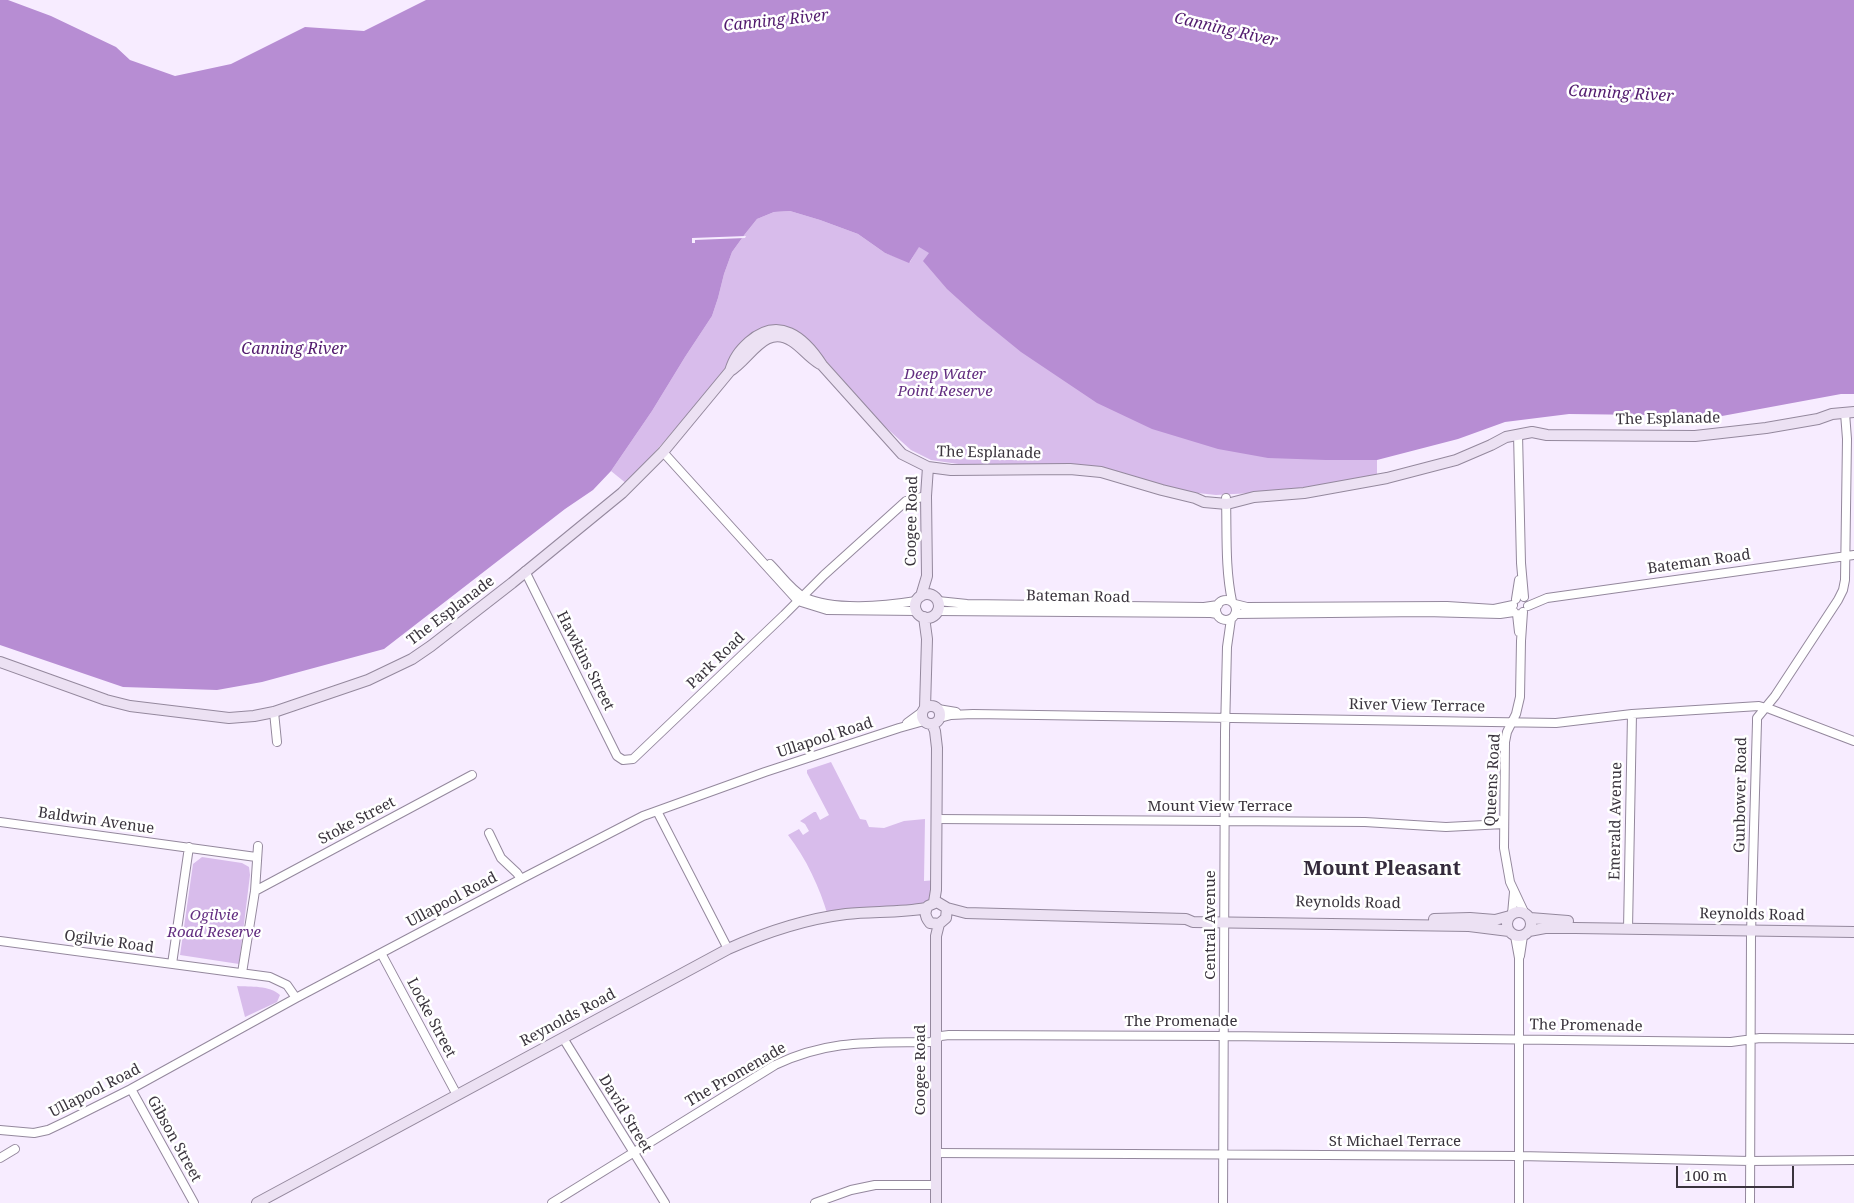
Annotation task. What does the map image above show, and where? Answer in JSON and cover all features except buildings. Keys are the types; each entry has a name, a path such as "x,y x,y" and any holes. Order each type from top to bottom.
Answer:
{"street":[{"name":"The Esplanade","path":"0,662 106,700 130,706 229,718 274,712 368,680 412,658 431,646 622,493 663,452 730,371 734,359 741,350 757,336 771,330 788,332 803,340 822,365 902,454 928,466 951,470 1070,469 1095,472 1204,502 1304,492 1387,478 1456,460 1491,445 1518,437 1547,435 1695,436 1766,428 1818,419 1832,421 1850,416"},
{"name":"Gunbower Road","path":"1750,1203 1750,1041 1757,718 1775,696 1841,595 1845,580 1847,439 1850,416"},
{"name":"Queens Road","path":"1511,915 1514,892 1506,863 1504,824 1505,742 1511,721 1516,714 1520,697 1522,563 1518,437"},
{"name":"Bateman Road","path":"663,452 760,558 764,559 801,599 827,610 959,604 1204,607 1220,603 1233,603 1247,607 1422,606 1494,609 1548,598 1854,555"},
{"name":"Coogee Road","path":"928,466 926,496 926,686 938,748 936,1203"},
{"name":"Park Road","path":"623,760 633,759 824,575 906,501 926,496"},
{"path":"1226,501 1227,567 1229,588 1236,611 1227,617 1220,603 1227,567"},
{"name":"Hawkins Street","path":"525,571 617,756 623,760"},
{"name":"Park Road","path":"816,601 817,586 824,575"},
{"name":"Bateman Road","path":"801,599 830,604 1211,613 1227,617 1398,612 1500,614 1520,605"},
{"name":"Central Avenue","path":"1223,1203 1227,617"},
{"name":"River View Terrace","path":"931,715 1226,717 1556,723 1632,714 1736,707 1765,707 1854,741"},
{"path":"274,712 277,742"},
{"name":"Emerald Avenue","path":"1628,926 1632,714"},
{"name":"Ullapool Road","path":"0,1130 34,1133 48,1130 131,1089 296,998 521,879 615,830 657,811 765,772 899,728 931,715"},
{"name":"Stoke Street","path":"255,891 472,775"},
{"path":"657,811 728,949"},
{"name":"Mount View Terrace","path":"937,820 1365,822 1446,827 1504,824"},
{"name":"Baldwin Avenue","path":"0,822 256,857"},
{"path":"489,833 502,858 518,873 521,879"},
{"path":"242,973 255,891 258,846"},
{"path":"172,964 189,847"},
{"name":"Queens Road","path":"1514,892 1519,898 1527,916"},
{"name":"Reynolds Road","path":"258,1203 728,949 764,934 818,918 869,912 910,912 1186,919 1193,922 1224,919 1469,922 1495,920 1519,912 1527,916 1549,920 1628,926"},
{"path":"1511,915 1507,924 1519,933"},
{"path":"1519,933 1531,925 1527,916"},
{"name":"Reynolds Road","path":"1469,922 1519,933 1545,928 1628,926 1807,928 1854,926"},
{"name":"Reynolds Road","path":"1807,928 1854,932"},
{"path":"1519,933 1519,1203"},
{"name":"Ogilvie Road","path":"0,941 277,979 287,985 296,998"},
{"name":"Locke Street","path":"381,953 457,1095"},
{"name":"The Promenade","path":"552,1203 775,1065 798,1055 837,1045 931,1042 941,1036 949,1035 1750,1041 1760,1038 1854,1039"},
{"name":"David Street","path":"564,1038 665,1203"},
{"name":"Gibson Street","path":"131,1089 194,1203"},
{"path":"0,1158 15,1150"},
{"name":"St Michael Terrace","path":"936,1153 1519,1156 1750,1161 1854,1160"},
{"path":"815,1203 851,1190 875,1185 936,1185"}],"green space":[{"name":"Deep Water Point Reserve","path":"790,211 858,234 885,253 910,262 919,246 1326,460 1377,460 1377,477 1270,492 1216,495 1179,491 1089,466 965,465 931,460 911,450 882,424 811,344 772,332 748,345 627,484 611,471 652,411 712,316 732,252 757,219 774,212"},
{"path":"831,762 860,819 866,820 869,827 884,828 904,821 925,819 924,881 936,880 934,902 828,916 812,874 801,853 788,835 799,829 803,835 809,831 805,824 800,821 814,812 816,812 820,820 829,815 807,770"},
{"name":"Ogilvie Road Reserve","path":"202,857 242,863 249,867 250,875 239,964 180,955 193,864"},
{"path":"237,986 265,988 280,995 277,1002 245,1017"}],"water":[{"name":"Canning River","path":"0,0 8,0 51,16 116,47 130,60 175,76 231,64 305,27 364,31 426,0 1854,0 1854,394 1841,394 1695,421 1649,415 1569,414 1505,422 1458,439 1377,460 1268,458 1218,449 1152,429 1097,403 1021,352 978,317 947,289 923,261 929,253 919,247 909,263 885,253 858,234 790,211 774,212 757,219 732,252 712,316 652,411 611,471 593,490 565,509 384,649 262,682 217,690 123,687 0,645"}],"pier":[{"path":"746,236 745,238 695,240 695,243 692,243 692,238"}],"district":[{"name":"Mount Pleasant","path":"1382,869"}]}
